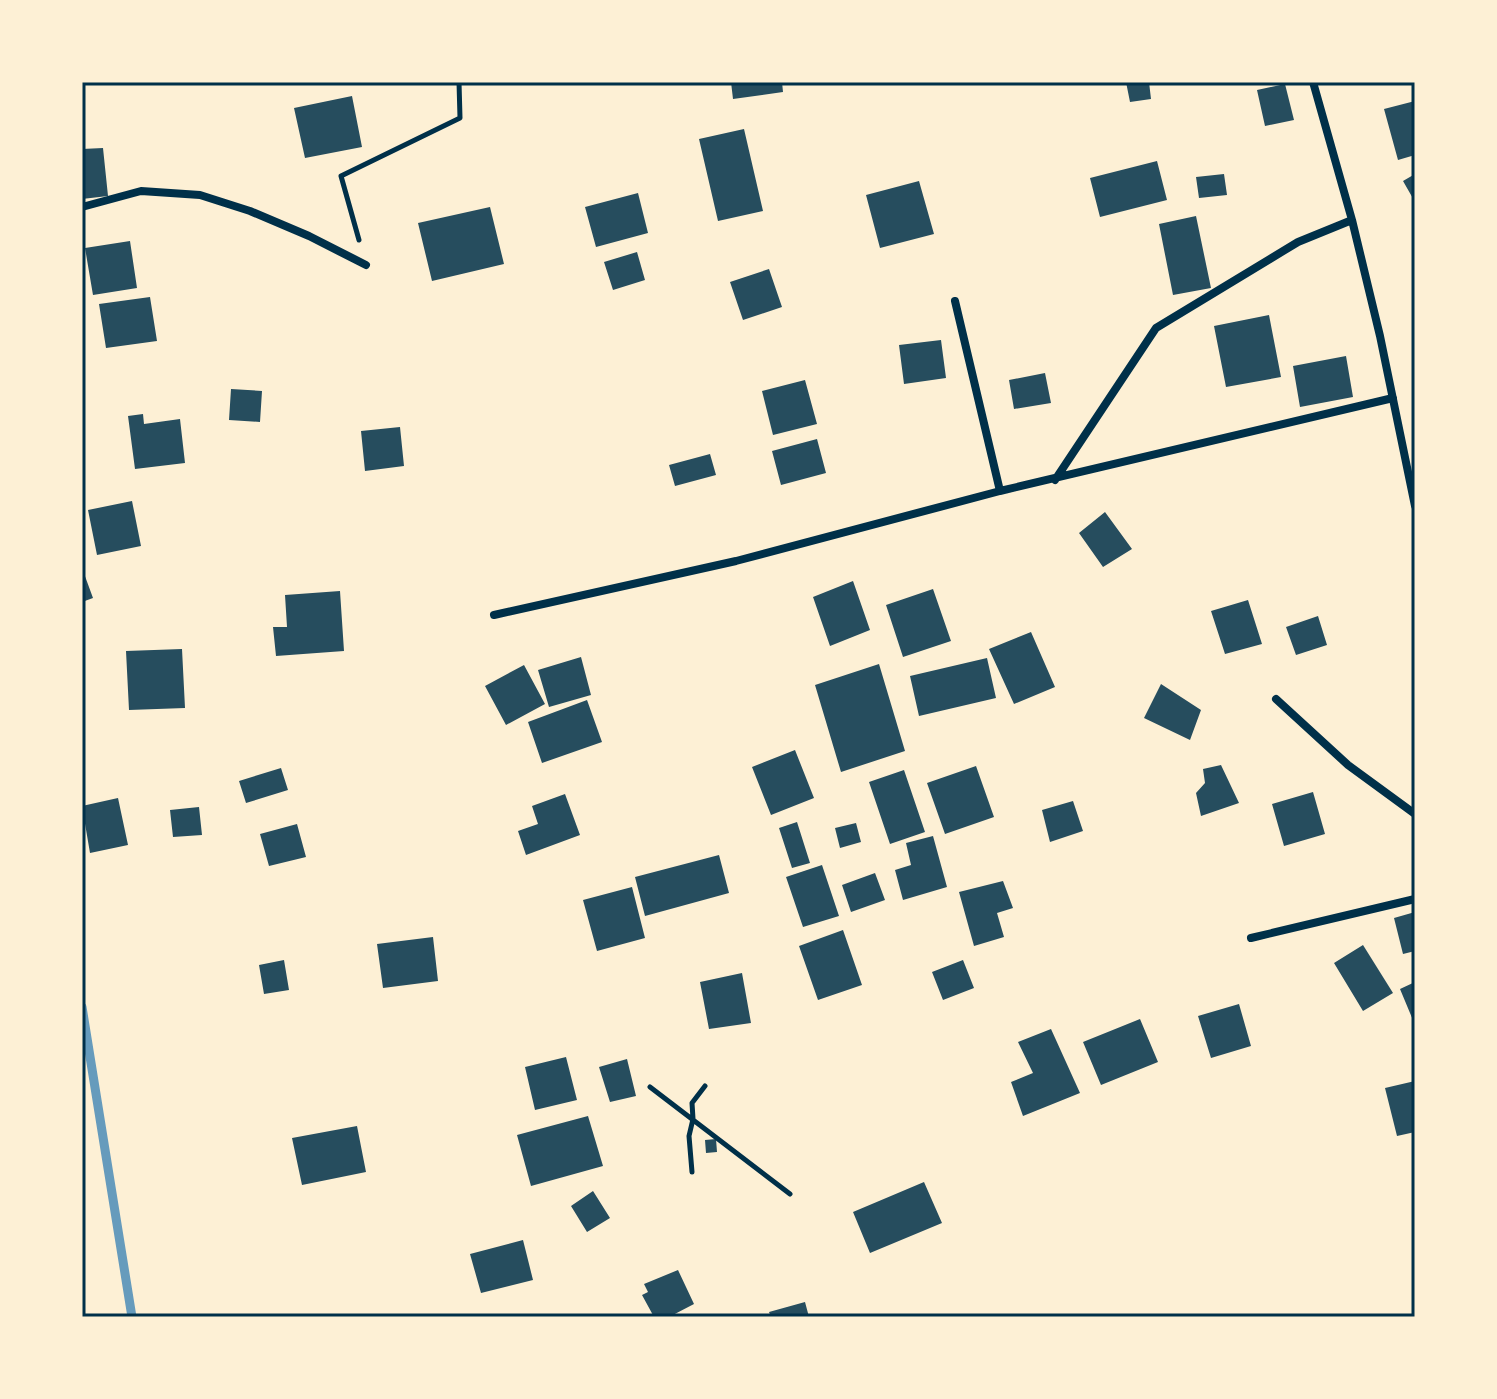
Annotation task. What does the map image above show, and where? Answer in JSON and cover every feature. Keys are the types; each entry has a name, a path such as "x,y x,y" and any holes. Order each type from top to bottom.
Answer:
{"street":[{"path":"1313,82 1352,220 1415,506"},
{"path":"82,207 141,191 200,195 250,211 366,265"},
{"path":"1055,480 1156,328 1298,242 1352,220"},
{"path":"955,301 1000,491"},
{"path":"494,615 736,561 1000,491 1393,398"},
{"path":"1276,699 1348,765 1415,814"},
{"path":"1251,938 1415,899"}],"path":[{"path":"366,265 341,176 460,118 459,82"},
{"path":"692,1172 689,1136 693,1119 692,1103 705,1086"},
{"path":"650,1087 790,1194"}],"building":[{"path":"731,82 782,82 783,92 733,99"},
{"path":"1126,82 1149,82 1151,99 1130,102"},
{"path":"1285,84 1294,120 1265,126 1257,90"},
{"path":"352,96 362,147 305,158 294,108"},
{"path":"1415,101 1415,155 1398,160 1384,109"},
{"path":"744,129 763,211 718,221 699,139"},
{"path":"103,148 108,196 82,199 82,149"},
{"path":"1157,161 1167,200 1100,217 1090,178"},
{"path":"1224,174 1227,195 1199,198 1196,177"},
{"path":"1415,174 1415,202 1403,181"},
{"path":"919,181 934,234 880,248 866,195"},
{"path":"638,193 648,233 596,247 585,207"},
{"path":"490,207 504,264 432,281 418,223"},
{"path":"1196,216 1211,288 1173,295 1159,224"},
{"path":"130,241 137,288 93,295 85,248"},
{"path":"637,252 645,280 613,290 604,262"},
{"path":"769,269 782,307 743,320 730,282"},
{"path":"150,297 157,341 106,348 99,304"},
{"path":"1269,315 1281,377 1226,387 1214,326"},
{"path":"941,340 946,378 904,384 899,345"},
{"path":"1346,356 1353,397 1300,407 1293,366"},
{"path":"1045,373 1051,403 1014,409 1009,380"},
{"path":"805,380 817,424 773,435 762,391"},
{"path":"231,389 262,391 260,422 229,420"},
{"path":"143,414 144,424 180,419 185,463 135,469 128,416"},
{"path":"400,427 404,466 365,471 361,431"},
{"path":"817,439 826,473 781,485 772,451"},
{"path":"710,454 716,475 675,486 669,465"},
{"path":"132,501 141,546 97,555 88,510"},
{"path":"1105,512 1132,549 1103,567 1079,533"},
{"path":"82,568 93,598 82,602"},
{"path":"853,581 870,630 830,646 813,597"},
{"path":"933,589 951,641 903,657 886,605"},
{"path":"340,591 344,651 276,656 273,627 287,627 285,595"},
{"path":"1248,600 1262,644 1225,654 1211,611"},
{"path":"1318,616 1327,645 1296,655 1286,627"},
{"path":"1031,632 1055,687 1014,704 989,649"},
{"path":"182,649 185,708 129,710 126,651"},
{"path":"581,657 591,695 549,707 538,670"},
{"path":"987,658 996,698 919,716 910,676"},
{"path":"879,664 905,751 841,772 815,685"},
{"path":"524,665 545,704 506,725 485,686"},
{"path":"1161,684 1201,710 1190,740 1144,718"},
{"path":"587,700 602,742 542,763 528,722"},
{"path":"795,750 814,798 771,815 752,767"},
{"path":"1221,765 1239,803 1201,816 1196,793 1205,783 1203,769"},
{"path":"976,766 994,817 945,834 927,783"},
{"path":"281,768 288,790 246,803 239,781"},
{"path":"904,770 925,832 890,844 869,782"},
{"path":"1313,792 1325,834 1284,846 1272,804"},
{"path":"565,794 580,835 526,855 518,831 538,824 532,806"},
{"path":"118,798 128,845 90,853 82,806"},
{"path":"1073,801 1083,831 1050,842 1042,810"},
{"path":"199,807 202,835 173,837 170,810"},
{"path":"797,822 810,863 792,868 779,828"},
{"path":"856,823 861,842 840,848 835,828"},
{"path":"297,824 306,857 269,866 260,834"},
{"path":"933,836 947,887 903,900 895,870 911,865 906,843"},
{"path":"719,855 729,893 645,916 635,877"},
{"path":"822,865 839,916 803,927 786,877"},
{"path":"875,873 885,900 851,912 842,885"},
{"path":"1003,881 1013,908 997,913 1004,937 974,946 959,892"},
{"path":"632,887 645,938 597,951 583,900"},
{"path":"1415,912 1415,951 1403,954 1394,918"},
{"path":"843,930 862,985 818,1000 799,946"},
{"path":"433,937 438,981 383,988 377,944"},
{"path":"1363,945 1393,993 1363,1011 1334,963"},
{"path":"284,960 289,990 264,994 259,965"},
{"path":"963,960 974,988 943,1000 932,972"},
{"path":"742,973 751,1023 709,1029 700,982"},
{"path":"1415,982 1415,1025 1400,989"},
{"path":"1239,1004 1251,1046 1211,1058 1198,1016"},
{"path":"1140,1019 1158,1062 1101,1085 1083,1042"},
{"path":"1051,1029 1080,1093 1023,1116 1011,1082 1033,1073 1018,1042"},
{"path":"566,1057 577,1100 535,1110 525,1067"},
{"path":"627,1059 636,1096 610,1102 599,1067"},
{"path":"1415,1081 1415,1132 1397,1136 1385,1088"},
{"path":"588,1116 603,1166 531,1186 517,1135"},
{"path":"357,1126 366,1172 302,1185 292,1138"},
{"path":"716,1139 717,1152 706,1153 705,1140"},
{"path":"924,1182 942,1223 870,1253 853,1212"},
{"path":"593,1191 610,1218 587,1232 571,1206"},
{"path":"523,1240 533,1280 481,1293 470,1254"},
{"path":"678,1270 694,1304 669,1317 654,1317 642,1295 648,1292 644,1284"},
{"path":"805,1302 809,1317 771,1317 769,1312"}],"waterway":[{"path":"82,1007 132,1317"}]}
